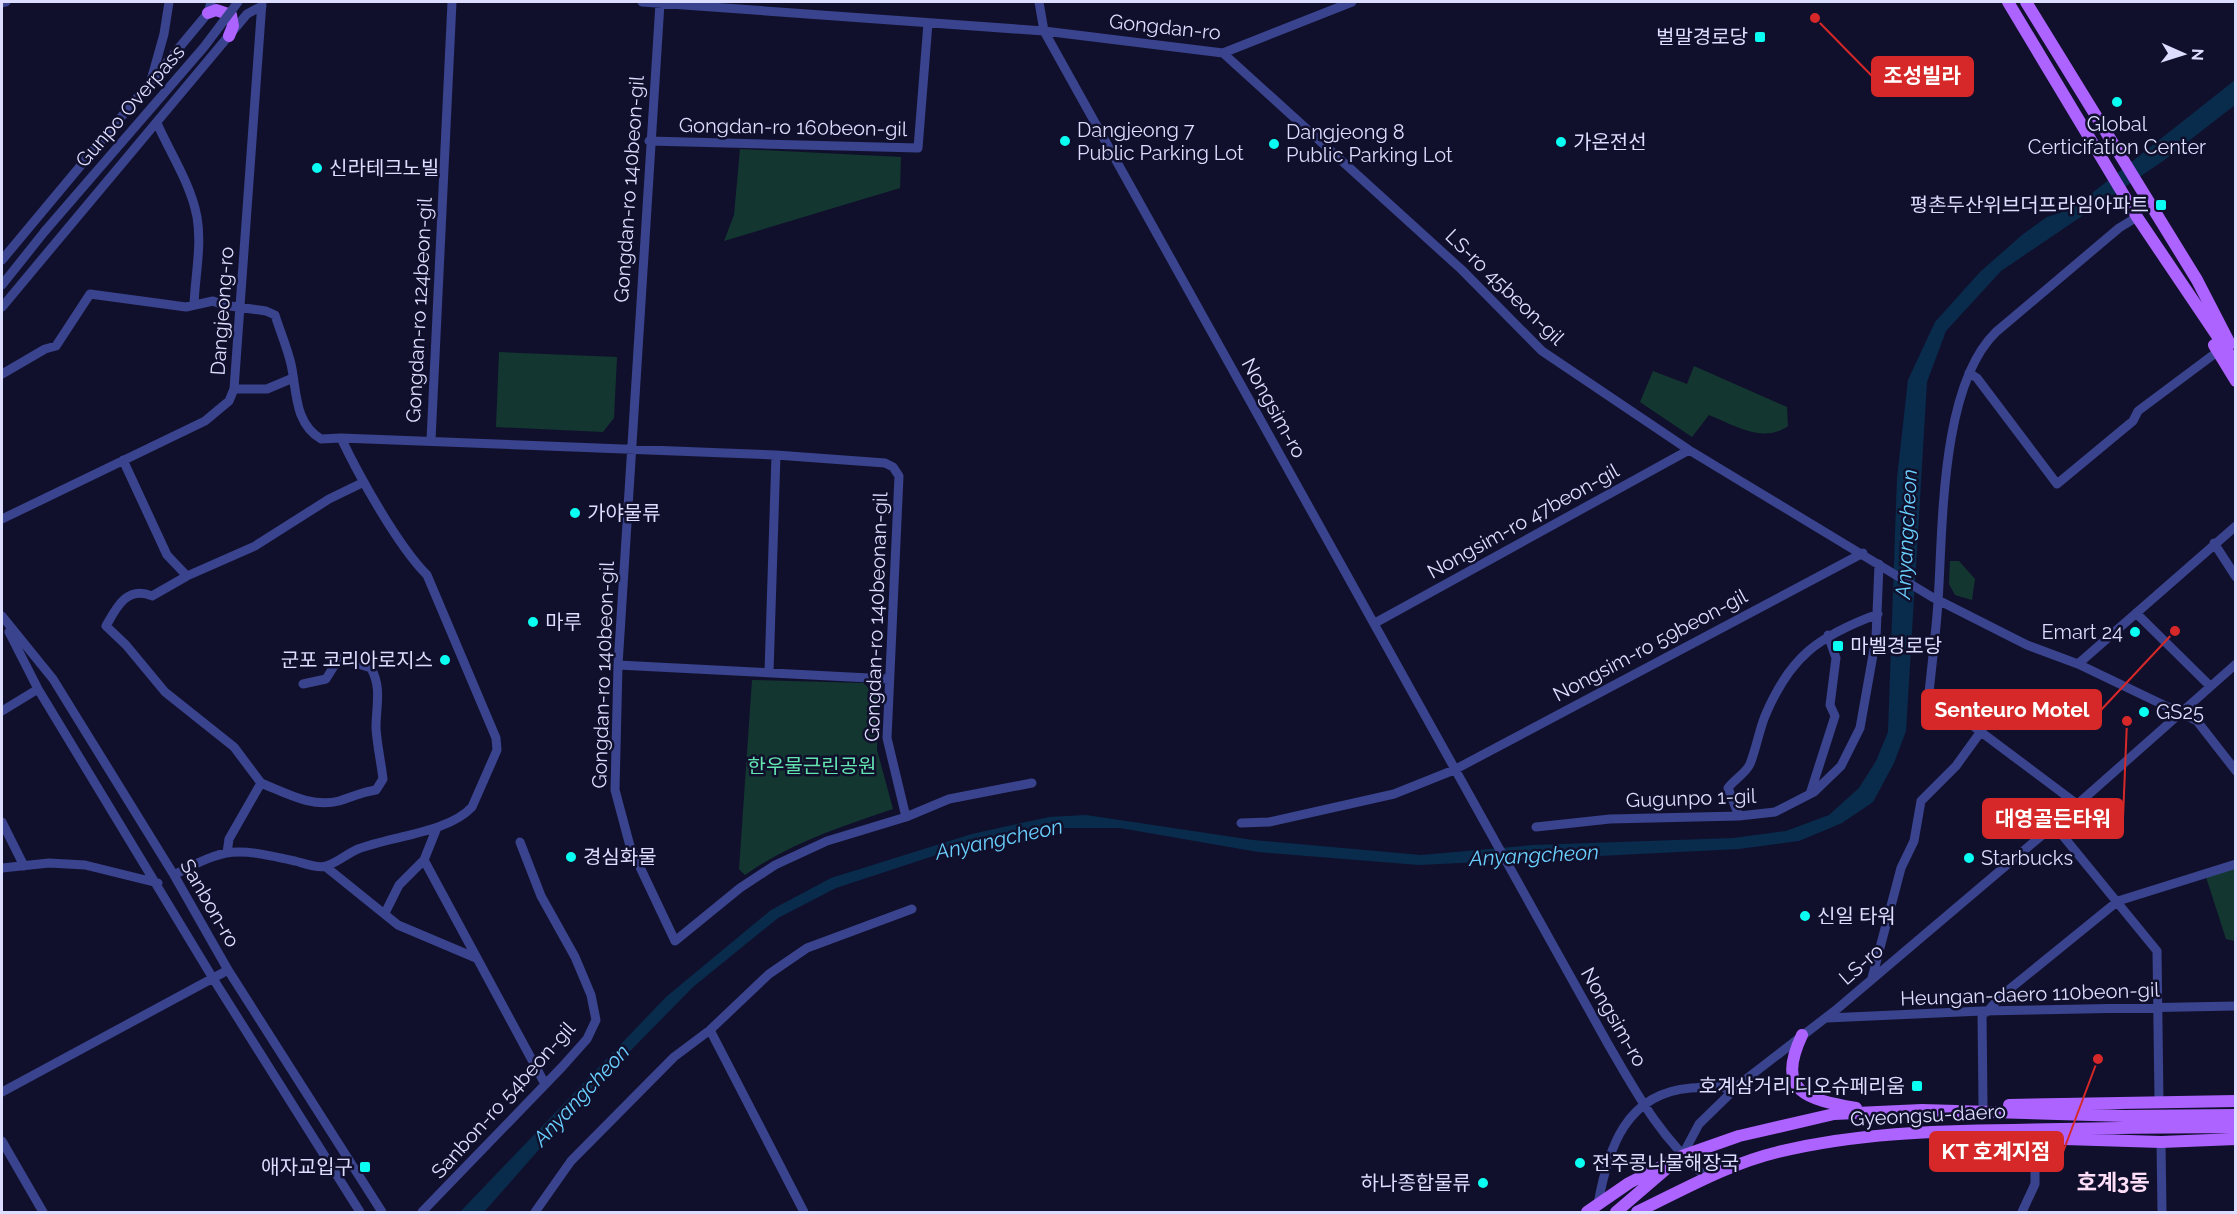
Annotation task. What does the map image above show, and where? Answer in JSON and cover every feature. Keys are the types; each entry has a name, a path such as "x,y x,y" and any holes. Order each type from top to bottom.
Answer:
{"main road":[{"path":"210,8 218,2"},
{"path":"2002,2 2039,55"},
{"path":"2008,2 2134,213 2184,291 2235,364"},
{"path":"2028,2 2235,342"},
{"path":"210,8 231,15 233,26 229,36"},
{"path":"2197,280 2235,356"},
{"path":"2184,291 2235,381"},
{"path":"1802,1035 1791,1058 1792,1074 1797,1086 1807,1095 1829,1103 1872,1111"},
{"path":"1922,1110 1983,1105 2235,1101"},
{"name":"Gyeongsu-daero","path":"1587,1212 1629,1183 1682,1156 1739,1136 1802,1119 1872,1111 1922,1110 2126,1116 2235,1115"},
{"name":"Gyeongsu-daero","path":"1637,1212 1706,1177 1757,1158 1840,1140 1923,1132 2235,1127"},
{"path":"1923,1132 2038,1140 2161,1142 2235,1139"},
{"name":"Gyeongsu-daero","path":"1616,1212 1682,1156"}],"street":[{"path":"150,84 164,34 169,2"},
{"name":"Gunpo Overpass","path":"2,285 45,231 204,47 238,2"},
{"name":"Gongdan-ro 124beon-gil","path":"431,440 452,2"},
{"name":"Gongdan-ro","path":"642,2 1044,32 1223,53 1352,2"},
{"name":"Nongsim-ro","path":"1039,2 1044,32 1375,623 1454,770 1658,1127 1682,1156 1706,1177"},
{"name":"Gongdan-ro 140beon-gil","path":"660,3 630,450 618,665 615,790 630,846 675,941 740,888 775,865 826,841 906,816 949,799 1032,783"},
{"path":"2,308 247,14 262,4"},
{"name":"Dangjeong-ro","path":"2,519 205,421 229,401 234,389 262,4"},
{"path":"2,260 150,84 210,8"},
{"name":"Gongdan-ro 160beon-gil","path":"649,141 918,148 928,23"},
{"name":"LS-ro 45beon-gil","path":"1223,53 1462,270 1542,351 1689,450 1936,598"},
{"path":"157,123 189,190 197,215 199,236 194,305"},
{"path":"2077,804 1982,730 1929,693 1942,513 1955,420 1969,373 1981,349 1996,332 2134,213"},
{"path":"2,374 45,349 56,346 90,294 186,307 213,301 275,315 285,341 293,378 267,389 234,389"},
{"path":"1969,373 1977,378 2057,484 2133,421 2138,411 2217,352"},
{"name":"Gongdan-ro 140beonan-gil","path":"293,378 299,411 312,434 321,439 431,440 776,455 885,463 893,467 899,476 887,738 906,816"},
{"path":"326,867 357,849 426,829 436,830 465,815 472,807 497,750 496,738 427,575 414,561 364,482 341,438"},
{"name":"Nongsim-ro 47beon-gil","path":"1375,623 1689,450"},
{"path":"769,672 776,455"},
{"path":"123,460 167,555 188,576"},
{"path":"303,684 326,679 339,658 371,668 376,678 379,704 376,726 383,779 376,790 360,792 338,801 310,802 261,783 234,747 165,692 126,645 106,626 119,602 130,594 143,592 152,596 188,576 255,546 329,499 364,482"},
{"path":"2078,664 2235,526"},
{"path":"2214,543 2235,577"},
{"name":"Nongsim-ro 59beon-gil","path":"1241,823 1269,822 1394,794 1454,770 1863,553"},
{"name":"Gugunpo 1-gil","path":"1536,827 1610,819 1739,816 1775,812 1810,794 1842,766 1860,728 1869,686 1878,614 1881,565"},
{"path":"1936,598 2027,645 2078,664 2197,721 2235,771"},
{"path":"2136,613 2210,686"},
{"path":"1739,816 1728,788 1749,766 1764,717 1779,685 1805,653 1828,635 1878,614"},
{"name":"Sanbon-ro","path":"2,616 38,689 158,883 214,980 360,1212"},
{"name":"Sanbon-ro","path":"2,616 53,680 174,875 228,970 382,1212"},
{"path":"1810,794 1835,716 1830,705 1836,658 1828,635"},
{"name":"LS-ro","path":"1682,1156 1700,1124 1732,1091 1825,1018 2054,825 2235,664"},
{"path":"618,665 889,679"},
{"path":"2,711 38,689"},
{"path":"1872,978 1901,868 1914,841 1921,801 1956,766 1982,730"},
{"path":"227,853 229,839 261,783"},
{"path":"2,822 24,866"},
{"path":"2054,825 2157,951 2159,1101"},
{"path":"386,913 399,885 424,860 436,830"},
{"name":"Sanbon-ro 54beon-gil","path":"422,1212 587,1039 596,1020 591,994 575,957 541,896 520,842"},
{"path":"174,875 207,857 238,850 326,867 386,913 398,925 476,958"},
{"path":"424,860 544,1084"},
{"path":"2,868 49,863 85,865 158,883"},
{"path":"1984,1012 2118,901 2235,864"},
{"path":"534,1212 571,1161 674,1057 710,1030 768,974 807,948 912,909"},
{"path":"2,1092 214,980 228,970"},
{"name":"Heungan-daero 110beon-gil","path":"1825,1018 2235,1006"},
{"name":"Gyeongsu-daero","path":"1983,1105 1984,1012"},
{"path":"710,1030 804,1212"},
{"path":"1598,1204 1604,1170 1627,1119 1660,1094 1676,1089 1719,1085 1732,1091"},
{"path":"2022,1212 2035,1184 2038,1140"},
{"path":"2,1141 43,1212"},
{"path":"2161,1142 2162,1212"}],"green space":[{"path":"740,149 901,157 900,188 724,241 734,215"},
{"path":"499,352 617,357 614,418 603,432 496,427"},
{"path":"1694,366 1787,407 1788,426 1778,431 1759,433 1738,428 1709,415 1692,437 1640,402 1653,371 1687,384"},
{"path":"1950,561 1959,561 1975,579 1972,600 1955,595 1949,584"},
{"name":"한우물근린공원","path":"752,680 864,683 878,700 877,750 893,809 835,829 798,845 745,875 739,869"},
{"path":"2235,868 2235,941 2226,939 2206,877"}],"water":[{"name":"Anyangcheon","path":"2235,80 2235,105 2163,161 2001,271 1946,331 1927,382 1906,731 1894,763 1873,802 1842,823 1799,841 1739,849 1419,865 1258,852 1120,828 1048,828 976,842 836,888 778,918 693,987 587,1095 484,1212 460,1212 666,997 771,910 831,878 972,834 1049,817 1086,815 1253,840 1421,855 1533,845 1733,838 1786,831 1829,815 1859,788 1876,761 1888,732 1897,478 1908,380 1935,322 1980,272 2022,235 2047,217 2072,209"}],"place":[{"name":"조성빌라","path":"1815,18"},
{"name":"벌말경로당","path":"1760,37"},
{"name":"Global Certicifation Center","path":"2117,102"},
{"name":"Dangjeong 7 Public Parking Lot","path":"1065,141"},
{"name":"가온전선","path":"1561,142"},
{"name":"Dangjeong 8 Public Parking Lot","path":"1274,144"},
{"name":"신라테크노빌","path":"317,168"},
{"name":"평촌두산위브더프라임아파트","path":"2161,205"},
{"name":"가야물류","path":"575,513"},
{"name":"마루","path":"533,622"},
{"name":"Senteuro Motel","path":"2175,631"},
{"name":"Emart 24","path":"2135,632"},
{"name":"마벨경로당","path":"1838,646"},
{"name":"군포 코리아로지스","path":"445,660"},
{"name":"GS25","path":"2144,712"},
{"name":"대영골든타워","path":"2127,721"},
{"name":"경심화물","path":"571,857"},
{"name":"Starbucks","path":"1969,858"},
{"name":"신일 타워","path":"1805,916"},
{"name":"KT 호계지점","path":"2098,1059"},
{"name":"호계삼거리.디오슈페리움","path":"1917,1086"},
{"name":"전주콩나물해장국","path":"1580,1163"},
{"name":"애자교입구","path":"365,1167"},
{"name":"하나종합물류","path":"1483,1183"}],"district":[{"name":"호계3동","path":"2113,1182"}]}
